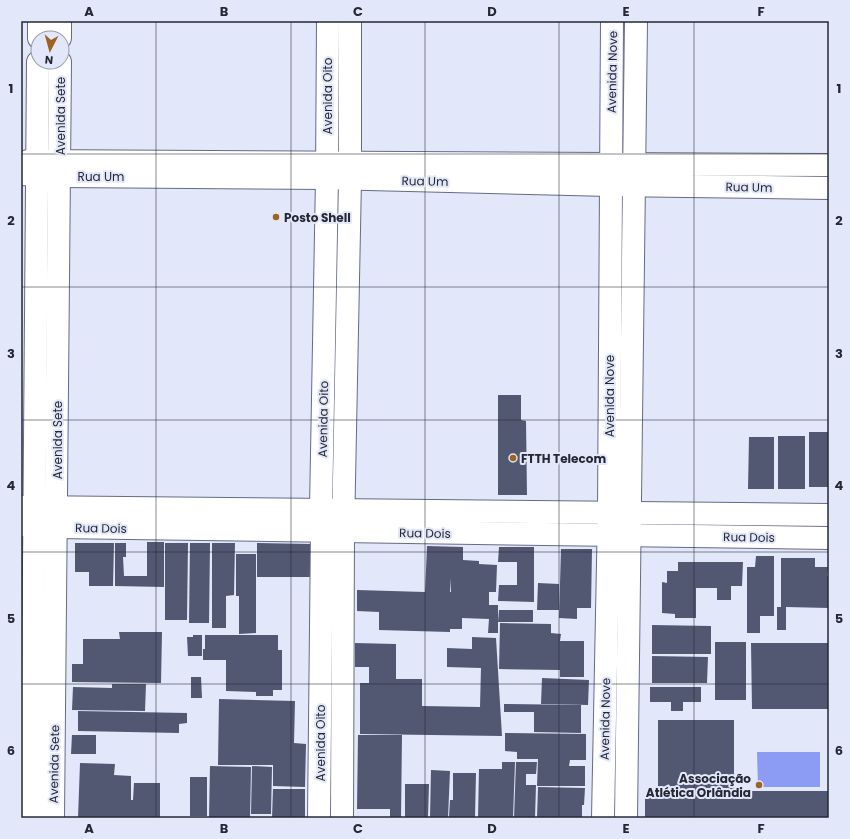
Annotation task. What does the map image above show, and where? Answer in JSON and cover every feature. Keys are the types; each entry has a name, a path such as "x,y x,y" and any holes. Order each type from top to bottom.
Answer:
{"street":[{"name":"Avenida Oito","path":"319,818 321,509 328,21"},
{"name":"Avenida Oito","path":"342,818 343,532 350,170 350,21"},
{"name":"Avenida Nove","path":"612,21 610,185 619,512 630,535 626,818"},
{"name":"Avenida Nove","path":"603,818 608,535 619,512 634,185 636,21"},
{"name":"Avenida Sete","path":"32,818 28,516 29,167 37,70"},
{"name":"Avenida Sete","path":"53,818 60,70"},
{"name":"Rua Um","path":"29,167 350,170 610,163 829,165"},
{"name":"Rua Um","path":"350,170 610,185 829,188"},
{"name":"Rua Dois","path":"56,517 321,509 829,515"},
{"name":"Rua Dois","path":"28,516 343,532 829,538"}],"water":[{"path":"757,752 820,752 820,787 758,787"}],"building":[{"name":"FTTH Telecom","path":"498,395 521,395 521,420 526,421 527,495 498,495"},
{"path":"809,432 829,432 829,487 809,487"},
{"path":"778,436 805,436 805,489 778,489"},
{"path":"749,437 774,437 774,489 748,489"},
{"path":"147,542 164,542 164,587 115,586 115,543 126,543 126,557 123,557 124,576 147,576"},
{"path":"75,543 114,543 113,586 89,586 89,572 75,572"},
{"path":"165,543 188,543 187,620 165,620"},
{"path":"190,543 210,543 209,623 189,623"},
{"path":"212,543 235,543 234,595 226,596 226,628 212,628"},
{"path":"257,543 311,544 311,577 257,577"},
{"path":"427,546 463,547 463,560 479,561 479,564 497,565 496,592 489,592 489,605 498,605 498,633 488,633 489,619 462,618 462,629 450,629 450,632 379,630 379,612 357,611 357,590 425,592"},
{"path":"499,547 534,547 534,602 498,601 499,585 517,585 517,562 498,562"},
{"path":"561,549 592,549 591,608 577,608 577,619 559,618"},
{"path":"236,554 256,554 256,633 239,634 239,596 236,596"},
{"path":"756,556 774,556 774,616 760,616 760,633 747,633 747,567 755,567"},
{"path":"781,558 815,558 815,567 828,567 827,576 829,576 829,608 786,607 786,630 777,630 777,607 781,607"},
{"path":"678,562 743,562 742,586 731,586 731,600 717,600 717,588 696,588 696,618 675,618 675,614 662,613 662,582 667,583 667,571 678,571"},
{"path":"538,583 559,584 559,610 537,610"},
{"path":"499,610 533,610 533,622 498,622"},
{"path":"500,623 551,624 551,633 561,634 560,641 584,641 584,677 560,677 560,670 499,669"},
{"path":"652,625 711,626 711,654 652,654"},
{"path":"119,632 162,632 161,683 72,682 72,664 83,664 83,639 120,639"},
{"path":"193,635 202,635 202,656 188,656 187,637 193,637"},
{"path":"205,635 278,635 278,650 282,650 282,690 273,690 273,696 256,696 256,692 226,691 226,660 203,660"},
{"path":"472,637 496,638 502,736 360,734 360,683 369,683 369,667 355,667 355,643 396,644 396,679 422,679 422,706 480,707 481,668 447,667 447,648 472,649"},
{"path":"715,642 746,642 746,700 715,700"},
{"path":"751,643 829,643 829,709 752,709"},
{"path":"652,656 708,657 707,683 652,683"},
{"path":"191,677 201,677 202,698 191,698"},
{"path":"542,678 589,680 588,705 541,704"},
{"path":"112,684 146,684 145,711 72,710 73,687 112,688"},
{"path":"650,687 701,687 701,702 683,702 683,711 671,711 671,702 650,702"},
{"path":"219,699 295,701 294,743 306,744 305,787 273,786 273,765 218,765"},
{"path":"504,704 581,705 581,733 534,732 534,712 504,712"},
{"path":"78,711 187,713 187,723 179,724 179,733 78,731"},
{"path":"658,720 734,720 734,791 829,791 829,818 645,818 645,794 658,794"},
{"path":"505,733 586,734 586,760 570,760 569,766 585,766 585,786 537,786 538,759 517,759 517,752 505,751"},
{"path":"72,735 96,735 96,754 71,754"},
{"path":"358,735 402,735 401,818 390,818 390,809 357,809"},
{"path":"502,762 515,762 513,818 478,818 479,769 502,769"},
{"path":"516,762 537,762 536,774 526,774 526,785 536,785 535,818 514,818"},
{"path":"80,763 115,764 114,775 131,776 131,800 133,800 134,783 160,783 160,818 78,818"},
{"path":"210,766 251,767 250,818 209,818"},
{"path":"252,766 272,767 271,814 251,814"},
{"path":"431,770 450,771 448,818 430,818"},
{"path":"453,773 476,773 475,818 449,817 450,800 453,800"},
{"path":"190,777 207,777 207,816 190,816"},
{"path":"405,784 429,784 428,818 405,818"},
{"path":"538,787 585,788 584,805 582,805 582,818 537,818"},
{"path":"273,789 305,789 305,818 272,818"}],"place":[{"name":"Posto Shell","path":"276,217"},
{"name":"FTTH Telecom","path":"513,458"},
{"name":"Associação Atlética Orlândia","path":"759,785"}]}
